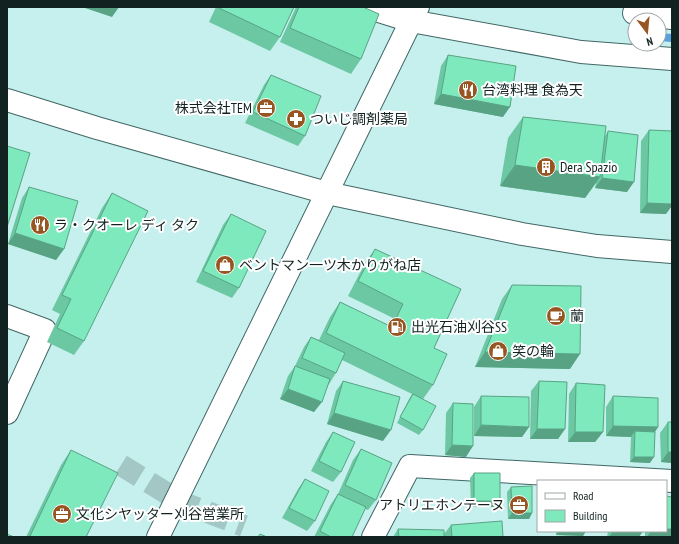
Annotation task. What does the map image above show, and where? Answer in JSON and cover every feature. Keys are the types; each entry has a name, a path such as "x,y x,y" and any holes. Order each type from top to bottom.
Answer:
{"street":[{"path":"366,7 414,14 581,52 672,59"},
{"path":"638,7 634,13 672,18"},
{"path":"158,537 414,14"},
{"path":"7,100 97,128 327,193 522,234 597,246 672,252"},
{"path":"7,316 45,330 7,413"},
{"path":"373,537 410,466 655,480"}],"building":[{"path":"219,7 294,7 280,37"},
{"path":"299,7 363,7 379,14 361,59 290,28"},
{"path":"448,55 516,66 510,107 441,94"},
{"path":"271,75 321,96 305,136 253,112"},
{"path":"523,117 606,126 600,177 515,165"},
{"path":"649,130 672,131 672,204 647,203"},
{"path":"608,131 638,135 634,182 602,178"},
{"path":"7,146 30,153 7,227"},
{"path":"29,187 78,201 64,249 15,233"},
{"path":"112,193 148,211 84,341 57,328 71,299 62,295"},
{"path":"231,214 266,231 239,288 203,271"},
{"path":"375,249 461,289 434,348 447,354 433,385 326,333 340,302 392,327 403,304 358,281"},
{"path":"512,285 581,286 580,354 485,352"},
{"path":"311,337 345,353 336,373 302,358"},
{"path":"295,366 330,379 322,402 288,389"},
{"path":"343,381 400,397 391,430 334,413"},
{"path":"539,381 567,382 565,429 537,429"},
{"path":"576,383 605,385 603,432 575,432"},
{"path":"413,394 436,406 423,430 400,417"},
{"path":"481,396 529,397 529,427 481,425"},
{"path":"613,396 658,398 658,427 613,426"},
{"path":"453,403 473,404 473,446 452,445"},
{"path":"668,422 672,422 672,452 668,452"},
{"path":"635,431 655,432 654,457 634,457"},
{"path":"333,432 355,442 341,472 319,461"},
{"path":"361,449 392,463 376,500 345,485"},
{"path":"71,450 118,473 86,537 32,537 30,536"},
{"path":"474,473 500,473 500,501 474,501"},
{"path":"305,479 329,491 315,521 289,508"},
{"path":"532,486 532,513 512,513 511,487"},
{"path":"338,494 366,507 352,537 331,537 320,531"},
{"path":"667,496 672,497 672,529 667,529"},
{"path":"502,521 503,537 452,537 451,525"},
{"path":"398,529 444,530 444,537 399,537"},
{"path":"7,534 14,537 7,537"},
{"path":"260,534 267,537 258,537"}],"waterway":[{"path":"667,38 672,38"}],"tunnel":[{"path":"121,465 181,502 244,526"}],"place":[{"name":"台湾料理 食為天","path":"468,90"},
{"name":"株式会社TEM","path":"266,108"},
{"name":"ついじ調剤薬局","path":"296,119"},
{"name":"Dera Spazio","path":"546,167"},
{"name":"ラ・クオーレ ディ タク","path":"40,225"},
{"name":"ベントマン一ツ木かりがね店","path":"225,265"},
{"name":"蘭","path":"556,316"},
{"name":"出光石油刈谷SS","path":"397,327"},
{"name":"笑の輪","path":"498,351"},
{"name":"アトリエホンテーヌ","path":"519,505"},
{"name":"文化シヤッター刈谷営業所","path":"62,514"}]}
